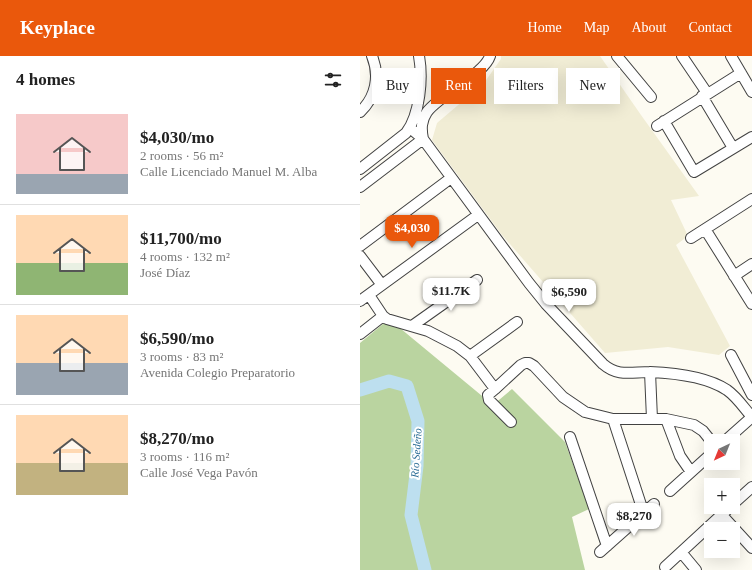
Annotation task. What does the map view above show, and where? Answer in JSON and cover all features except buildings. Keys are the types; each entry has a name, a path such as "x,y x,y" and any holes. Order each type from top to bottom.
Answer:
{"street":[{"path":"360,112 370,99 375,89 377,76 375,63 372,56"},
{"path":"419,56 421,68"},
{"path":"423,139 421,129 426,113 434,105 480,70 488,62 490,56"},
{"path":"617,56 651,97"},
{"path":"682,56 705,95 733,148"},
{"path":"731,56 752,92"},
{"path":"741,73 660,124 694,172 752,136"},
{"path":"423,102 434,105"},
{"path":"360,169 406,133 410,128 417,104"},
{"path":"410,128 423,139 529,284 603,364 616,372 650,372 702,378 715,383 732,395 752,417 733,434"},
{"path":"360,187 423,139"},
{"path":"360,246 451,178"},
{"path":"691,238 752,199"},
{"path":"360,301 478,215"},
{"path":"704,229 752,304"},
{"path":"360,256 382,285"},
{"path":"734,276 752,264"},
{"path":"412,326 477,280"},
{"path":"369,295 383,316 387,319 428,331 448,340 470,356 495,389"},
{"path":"360,334 383,316"},
{"path":"470,356 517,322"},
{"path":"731,355 752,395"},
{"path":"511,422 489,400 488,395 520,365 529,363 537,369 563,397 591,414 613,419 666,419 699,428 705,434"},
{"path":"650,372 652,419"},
{"path":"613,419 644,514"},
{"path":"666,419 680,456 691,472"},
{"path":"570,438 604,549 654,504"},
{"path":"670,491 704,460"},
{"path":"740,498 752,487"},
{"path":"665,567 721,514 752,548"},
{"path":"681,552 696,570"}],"shaded area":[{"path":"501,56 600,56 608,68 566,68 566,104 620,104 620,85 699,196 671,200 688,236 676,245 730,346 719,355 668,347 605,353 502,235 432,140 437,123 459,104 486,104 486,80 494,69 494,104 558,104 558,68 495,68 501,59"}],"green space":[{"path":"389,319 493,405 512,389 565,442 589,509 572,517 585,570 360,570 360,343"}],"waterway":[{"name":"Río Sedeño","path":"360,390 389,381 407,386 418,421 417,466 411,515 425,570"}]}
